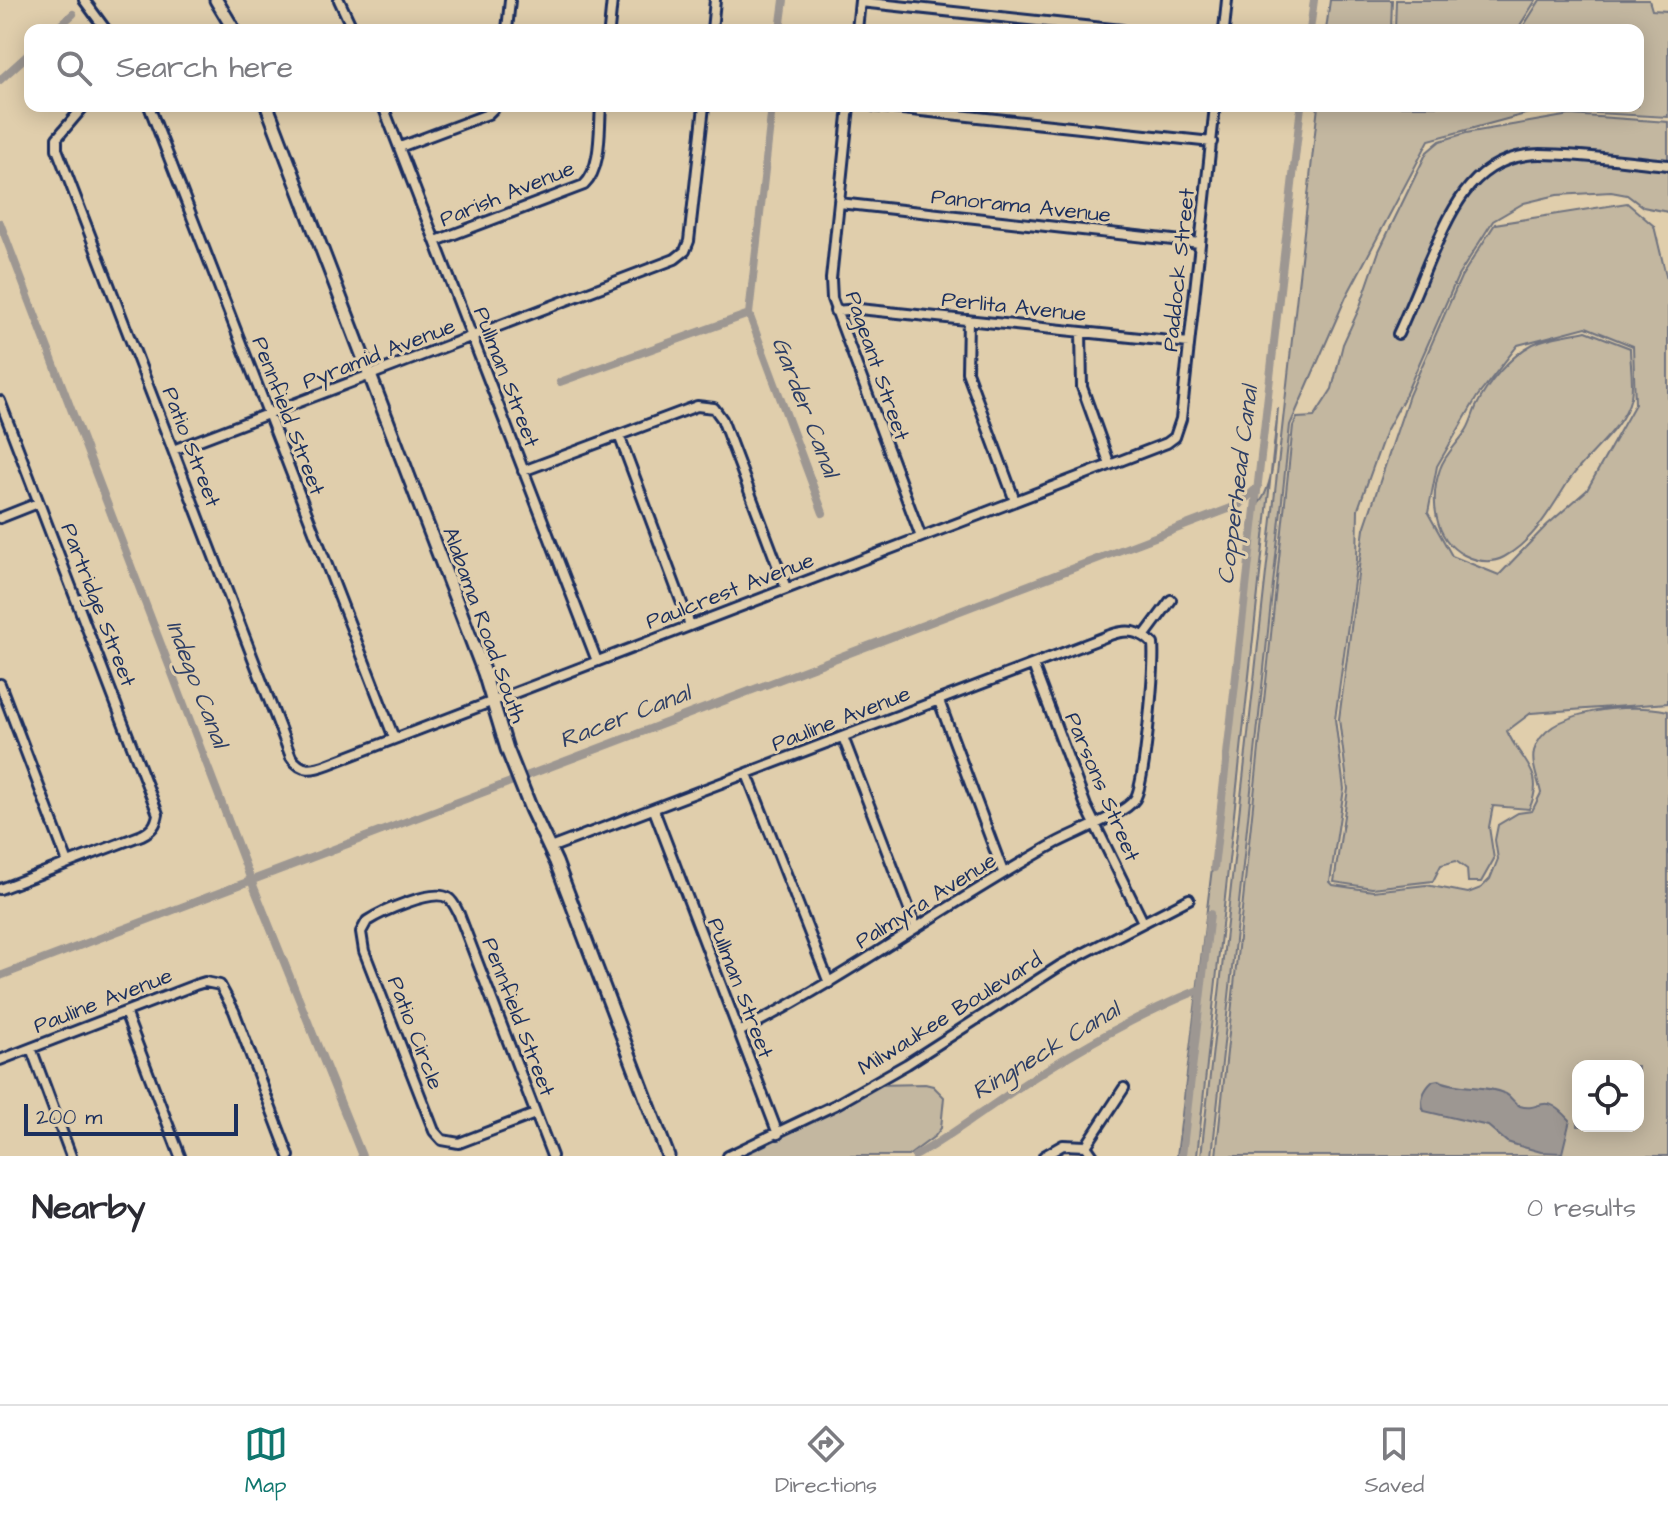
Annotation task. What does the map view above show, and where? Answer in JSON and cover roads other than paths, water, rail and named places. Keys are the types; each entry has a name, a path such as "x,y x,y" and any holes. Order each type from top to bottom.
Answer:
{"street":[{"path":"84,0 102,24"},
{"path":"216,0 230,24"},
{"path":"339,0 350,24"},
{"path":"508,24 510,0"},
{"path":"610,24 612,0"},
{"path":"713,24 715,0"},
{"path":"1225,24 1227,0"},
{"path":"858,24 860,1 1068,24"},
{"name":"Patio Street","path":"78,112 57,138 57,149 297,766"},
{"name":"Pennfield Street","path":"151,112 394,738"},
{"name":"Alabama Road South","path":"269,112 493,701 513,762 550,848 668,1156"},
{"name":"Pullman Street","path":"385,112 597,661"},
{"path":"400,147 490,112"},
{"name":"Parish Avenue","path":"436,241 569,191 591,179 600,112"},
{"name":"Pyramid Avenue","path":"173,450 664,264 685,251 689,241 703,112"},
{"name":"Pageant Street","path":"848,112 831,279 835,311 921,537"},
{"path":"930,112 1212,142"},
{"name":"Paddock Street","path":"1175,437 1181,419 1214,112"},
{"path":"1398,334 1448,217 1469,185 1495,166 1510,159 1540,154 1668,165"},
{"name":"Panorama Avenue","path":"839,203 1200,243"},
{"name":"Perlita Avenue","path":"835,311 859,309 1189,343"},
{"path":"968,320 967,372 1015,501"},
{"path":"1081,332 1082,387 1110,465"},
{"name":"Partridge Street","path":"0,401 155,804 156,823 150,831 68,863"},
{"path":"523,471 697,406 714,408 722,419 786,588"},
{"path":"619,435 690,625"},
{"name":"Paulcrest Avenue","path":"297,766 306,770 315,769 1167,443 1175,437"},
{"path":"0,518 38,503"},
{"path":"1145,635 1171,600"},
{"name":"Pauline Avenue","path":"550,848 1119,632 1132,631 1145,635"},
{"name":"Palmyra Avenue","path":"739,1032 829,983 1003,872 1133,802 1141,783 1153,672 1153,644 1145,635"},
{"name":"Parsons Street","path":"1033,665 1094,823 1143,922"},
{"path":"0,684 68,863 0,889"},
{"path":"939,701 1003,872"},
{"path":"843,737 916,927"},
{"path":"747,774 829,983"},
{"name":"Pullman Street","path":"654,810 778,1134"},
{"name":"Pennfield Street","path":"444,895 451,899 459,914 552,1156"},
{"name":"Patio Circle","path":"444,895 423,898 374,917 367,921 361,932 367,960 434,1131 442,1140 459,1143 535,1114"},
{"name":"Milwaukee Boulevard","path":"728,1156 874,1084 1061,965 1189,899"},
{"name":"Pauline Avenue","path":"0,1060 205,982 220,985 234,1011 289,1156"},
{"path":"125,1012 180,1156"},
{"path":"31,1048 71,1156"},
{"path":"1086,1146 1124,1088"},
{"path":"1044,1156 1063,1145 1086,1146"},
{"path":"1086,1146 1093,1156"}],"waterway":[{"name":"Garder Canal","path":"781,24 784,0"},
{"name":"Copperhead Canal","path":"1311,24 1314,0"},
{"name":"Indego Canal","path":"62,24 73,14"},
{"name":"Indego Canal","path":"0,80 24,58"},
{"name":"Garder Canal","path":"771,112 749,314 823,513"},
{"name":"Copperhead Canal","path":"1214,868 1300,112"},
{"name":"Indego Canal","path":"0,223 251,880 362,1156"},
{"name":"Garder Canal","path":"560,382 749,314"},
{"name":"Racer Canal","path":"0,976 1239,505 1258,487"},
{"name":"Copperhead Canal","path":"1182,1156 1210,914"},
{"name":"Ringneck Canal","path":"915,1156 1091,1043 1201,989"}]}
